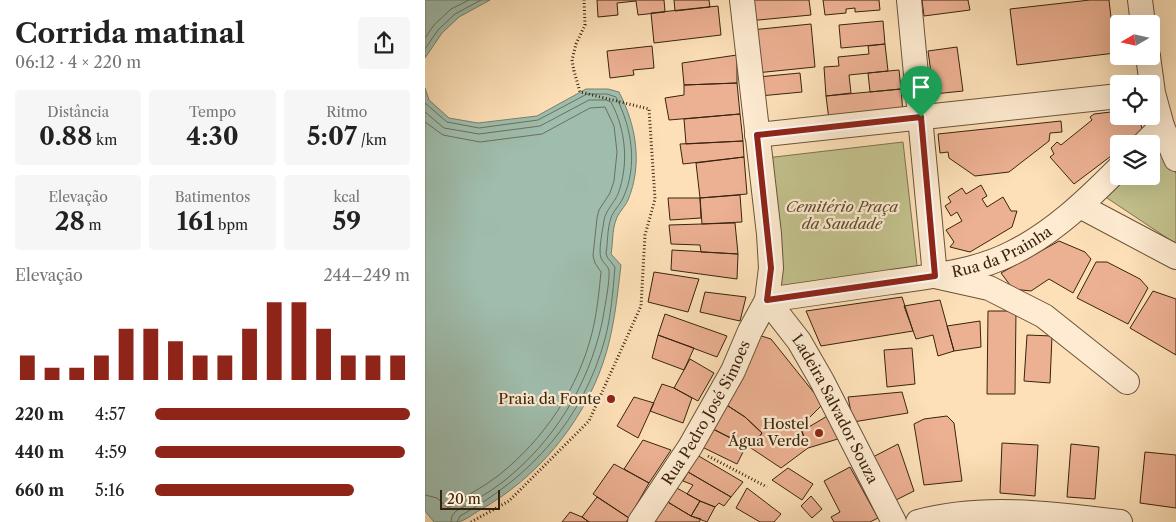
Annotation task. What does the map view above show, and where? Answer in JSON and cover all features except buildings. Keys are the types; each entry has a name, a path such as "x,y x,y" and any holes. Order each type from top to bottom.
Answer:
{"street":[{"path":"742,0 771,260 767,300"},
{"path":"909,0 935,276 989,288 1044,316 1127,382"},
{"path":"1140,0 1142,15"},
{"path":"757,135 1110,97"},
{"path":"1160,119 1176,159"},
{"path":"1153,135 1162,126"},
{"name":"Rua da Prainha","path":"767,300 935,276 985,265 1013,253 1039,238 1080,206 1110,177"},
{"path":"1080,206 1176,257"},
{"name":"Rua Pedro José Simoes","path":"640,522 690,447 733,371 750,331 767,300"},
{"name":"Ladeira Salvador Souza","path":"767,300 799,341 822,381 894,522"},
{"path":"918,522 945,516 1021,512 1120,522"}],"path":[{"path":"471,522 509,501 589,421 641,306 645,235 655,199 649,109 580,92 572,60 576,44 585,25 584,0"},
{"path":"690,447 767,487"}],"green space":[{"name":"Cemitério Praça da Saudade","path":"903,142 918,274 781,289 766,158"},
{"path":"1166,144 1176,174 1176,244 1104,196 1117,185 1160,185 1160,149"}],"water":[{"path":"425,0 490,0 459,17 442,33 425,58"},
{"path":"425,88 429,100 449,118 478,123 537,116 586,89 608,89 619,92 630,118 636,145 633,186 627,203 617,217 613,233 611,254 621,265 615,314 607,351 594,386 570,428 538,466 501,497 466,519 457,522 434,522 425,511"}],"place":[{"name":"Praia da Fonte","path":"611,399"},
{"name":"Hostel Água Verde","path":"819,433"}],"route":[{"path":"921,117 935,276 767,300 771,268 769,234 757,135 921,117"}]}
